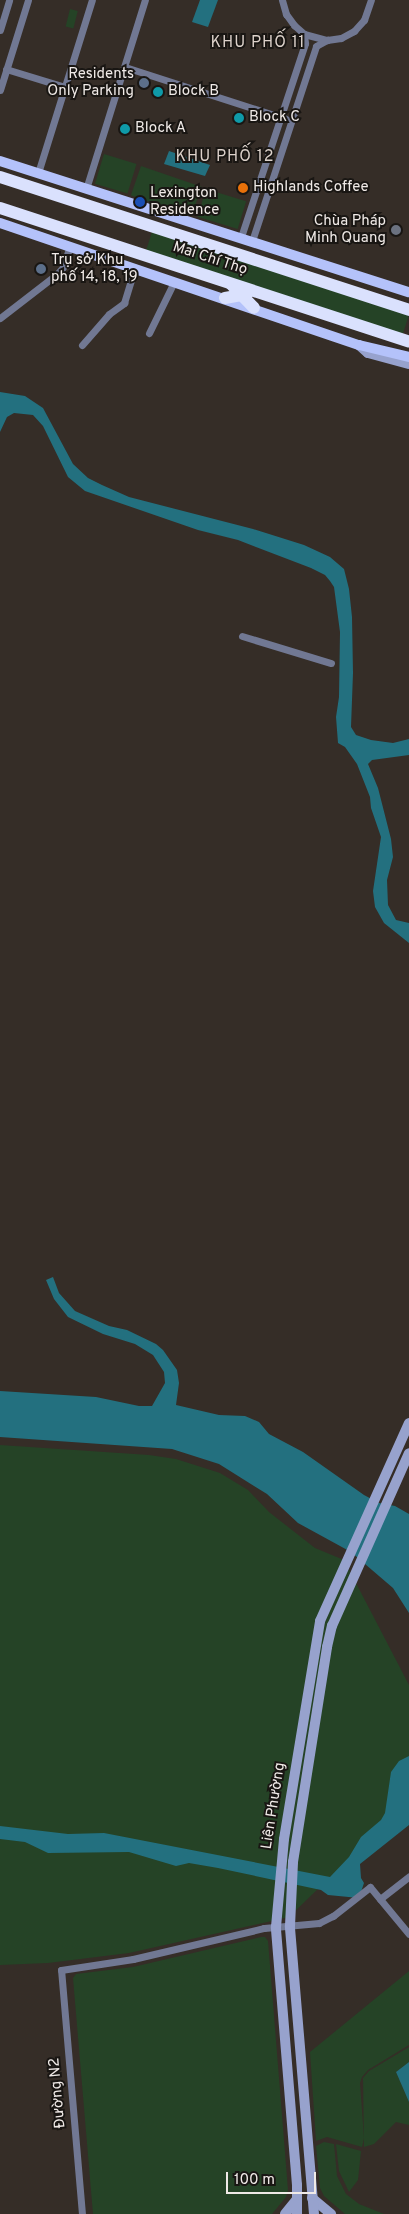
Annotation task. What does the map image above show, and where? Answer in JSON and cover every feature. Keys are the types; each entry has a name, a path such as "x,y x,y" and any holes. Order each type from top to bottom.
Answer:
{"highway":[{"name":"Mai Chí Thọ","path":"0,177 409,310"},
{"name":"Mai Chí Thọ","path":"0,208 409,342"},
{"path":"230,282 254,308"},
{"path":"225,298 259,292"}],"main road":[{"name":"Mai Chí Thọ","path":"0,161 406,291"},
{"path":"0,223 359,345 409,357"}],"street":[{"path":"0,30 8,0"},
{"path":"0,90 28,0"},
{"path":"38,173 92,0"},
{"path":"86,189 145,0"},
{"path":"282,0 286,14 294,26 304,34 327,40"},
{"path":"252,241 316,46 327,40 341,38 354,31 364,20 371,0"},
{"path":"241,237 282,118 305,43 304,34"},
{"path":"125,67 292,121"},
{"path":"6,69 65,87"},
{"path":"254,201 255,212 262,211"},
{"path":"0,318 57,274 63,267 70,246"},
{"path":"82,345 103,320 124,302 135,268"},
{"path":"149,333 174,282"},
{"path":"359,345 368,353 409,364"},
{"path":"242,636 331,663"},
{"name":"Liên Phường","path":"297,2214 292,2119 276,1927 285,1829 315,1646 327,1603 409,1423"},
{"name":"Liên Phường","path":"314,2214 290,1926 297,1837 327,1647 339,1608 409,1453"},
{"path":"380,1899 409,1876"},
{"path":"276,1927 310,1924 328,1919 370,1886 409,1934"},
{"name":"Đường N2","path":"82,2214 61,1970 133,1959 276,1927"},
{"path":"281,1986 294,1984"},
{"path":"312,2198 331,2214"},
{"path":"284,2214 297,2199"}],"green space":[{"path":"70,9 78,11 73,28 66,26"},
{"path":"104,154 137,164 127,194 95,184"},
{"path":"141,166 202,187 191,216 131,195"},
{"path":"206,189 246,201 238,229 198,217"},
{"path":"152,232 409,315 403,334 146,251"},
{"path":"0,1445 149,1455 176,1459 220,1473 248,1490 269,1512 315,1548 344,1560 409,1685 409,1810 321,1886 289,1917 129,1953 48,1963 0,1965"},
{"path":"265,1937 268,1941 288,2190 286,2197 272,2214 93,2214 73,1978 76,1974 133,1967"},
{"path":"409,1971 409,2045 368,2070 362,2077 360,2083 364,2138 362,2147 327,2137 316,2141 310,2052"},
{"path":"409,2047 409,2062 396,2072 409,2102 409,2125 396,2122 374,2144 364,2147 363,2078 369,2071"},
{"path":"324,2142 334,2144 337,2176 346,2194 359,2204 384,2214 345,2214 324,2196 320,2188 316,2146"},
{"path":"336,2144 361,2151 358,2180 349,2192 339,2171"}],"water":[{"path":"200,0 218,0 208,27 192,22"},
{"path":"169,151 210,165 205,176 164,164"},
{"path":"0,392 25,396 43,408 73,464 88,478 129,497 253,529 304,545 330,557 344,569 349,589 352,617 353,673 351,727 356,735 371,740 393,743 409,739 409,755 372,760 368,764 378,788 391,839 393,857 387,880 388,905 396,920 409,923 409,943 384,923 375,907 373,891 381,837 371,808 370,797 357,764 345,747 338,743 336,717 339,697 340,632 334,587 330,581 325,575 311,568 238,540 198,530 85,491 68,477 43,426 33,415 14,413 7,417 0,432"},
{"path":"53,1277 59,1293 75,1311 109,1326 127,1330 156,1344 163,1350 177,1370 179,1383 176,1405 219,1415 245,1416 259,1422 269,1434 303,1452 364,1495 379,1503 395,1506 409,1514 409,1613 393,1588 351,1552 298,1523 267,1494 219,1464 172,1449 0,1437 0,1391 96,1397 139,1406 152,1406 165,1383 164,1372 153,1355 135,1344 103,1334 68,1317 54,1299 46,1280"},
{"path":"409,1756 409,1825 360,1864 361,1878 364,1883 359,1898 328,1895 321,1890 218,1868 189,1863 176,1866 129,1852 48,1853 25,1842 0,1839 0,1826 68,1834 104,1833 330,1877 349,1857 361,1837 381,1820 385,1813 391,1772 399,1761"},
{"path":"409,2062 409,2102 396,2072"}],"place":[{"name":"Residents Only Parking","path":"144,83"},
{"name":"Block B","path":"158,92"},
{"name":"Block C","path":"239,118"},
{"name":"Block A","path":"125,129"},
{"name":"Highlands Coffee","path":"243,188"},
{"name":"Lexington Residence","path":"140,202"},
{"name":"Chùa Pháp Minh Quang","path":"396,230"},
{"name":"Trụ sở Khu phố 14, 18, 19","path":"41,269"}],"district":[{"name":"KHU PHỐ 11","path":"258,43"},
{"name":"KHU PHỐ 12","path":"225,157"}]}
